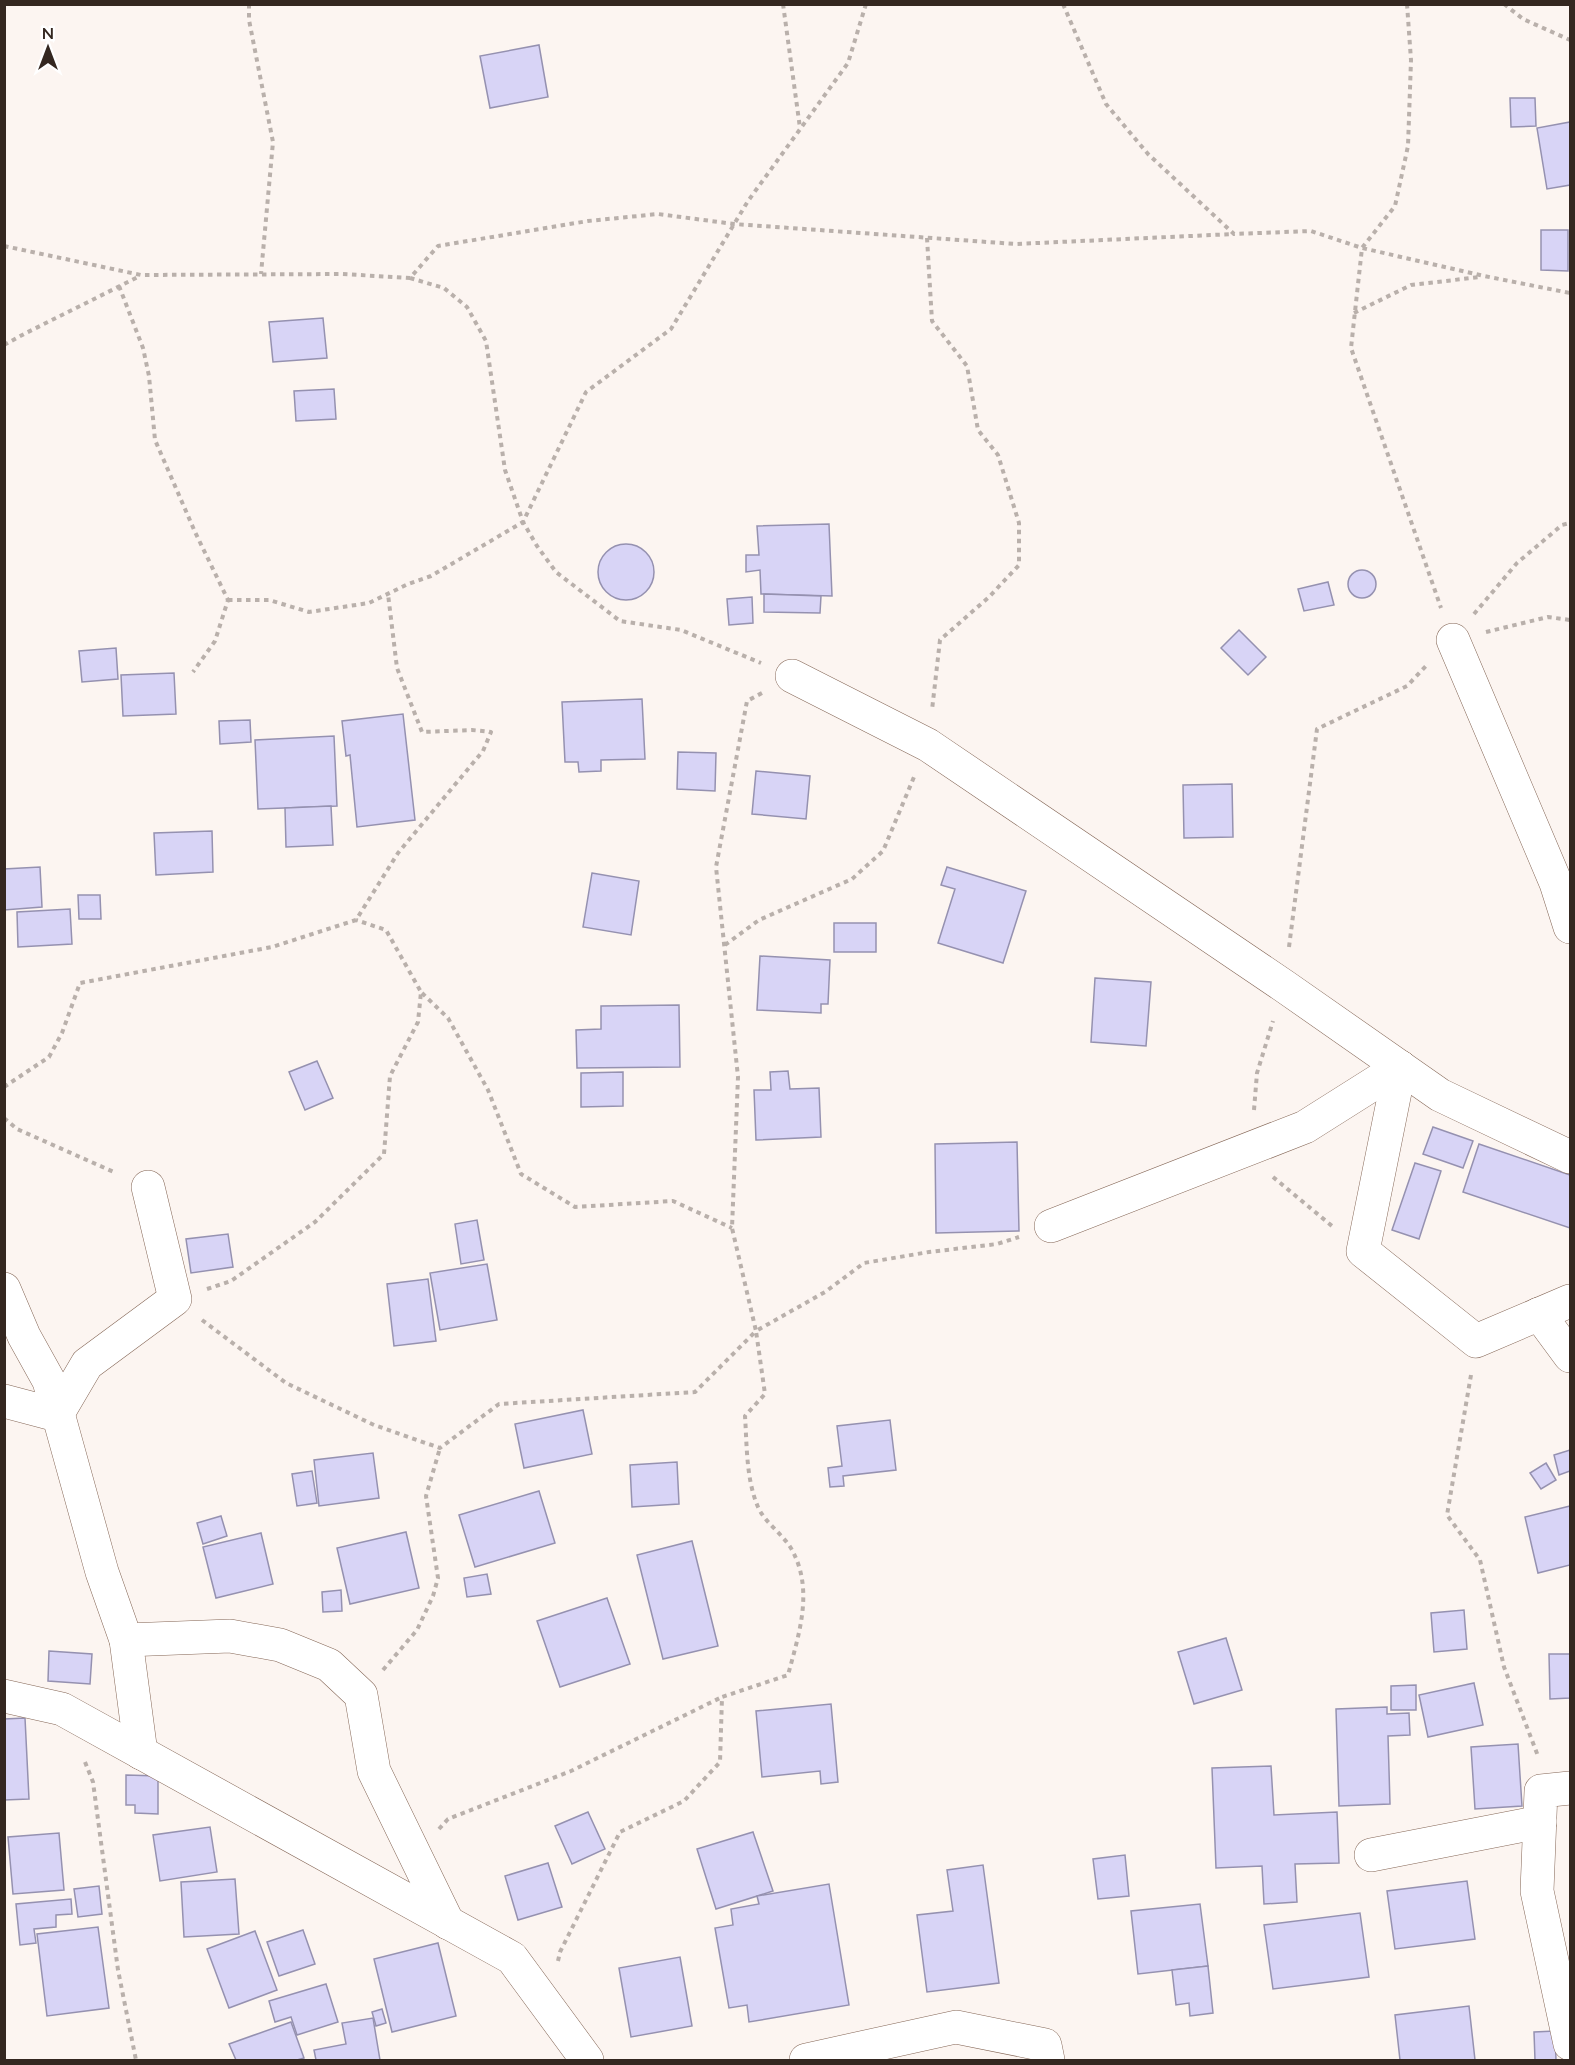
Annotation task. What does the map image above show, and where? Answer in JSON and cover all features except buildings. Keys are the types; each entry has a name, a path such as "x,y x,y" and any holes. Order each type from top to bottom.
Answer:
{"street":[{"path":"1453,640 1556,883 1570,927"},
{"path":"792,676 928,745 1284,986 1440,1095 1570,1158"},
{"path":"1051,1226 1305,1127 1400,1067"},
{"path":"1400,1067 1363,1251 1476,1341 1570,1301"},
{"path":"57,1415 87,1364 175,1299 148,1187"},
{"path":"4,1289 24,1336 49,1381 102,1572 126,1641 141,1753"},
{"path":"1539,1314 1570,1356"},
{"path":"4,1401 57,1415"},
{"path":"126,1641 230,1636 280,1645 328,1665 361,1695 374,1771 448,1923"},
{"path":"4,1696 62,1709 512,1958 587,2061"},
{"path":"1371,1854 1550,1800 1537,1892 1570,2044"},
{"path":"806,2061 956,2028 1045,2045 1048,2061"}],"path":[{"path":"249,4 249,20 273,142 261,274"},
{"path":"783,4 800,128"},
{"path":"228,600 269,600 309,612 369,603 408,584 431,576 523,522 586,392 671,329 748,201 848,63 866,4"},
{"path":"1063,4 1106,104 1148,153 1234,234"},
{"path":"1407,4 1411,60 1408,146 1395,206 1362,248 1351,348 1453,640"},
{"path":"1504,4 1523,19 1570,40"},
{"path":"410,278 438,246 588,221 658,214 734,224 1016,244 1311,231 1362,248 1570,293"},
{"path":"724,946 759,920 852,879 883,851 928,745 940,640 989,597 1019,565 1019,523 998,456 978,430 968,366 932,321 927,238"},
{"path":"4,246 141,275 342,274 410,278 444,288 467,307 486,341 505,470 523,522 556,572 620,621 681,630 792,676"},
{"path":"4,345 141,275"},
{"path":"1354,313 1411,285 1484,276"},
{"path":"119,286 150,376 155,440 228,600 215,641 193,672"},
{"path":"1363,1251 1243,1151 1254,1108 1257,1073 1284,986 1317,729 1407,686 1453,640 1517,563 1562,525 1570,523"},
{"path":"356,920 398,853 483,751 491,732 472,730 422,732 397,668 388,594"},
{"path":"1453,640 1548,617 1570,620"},
{"path":"415,1856 448,1819 571,1771 722,1697 788,1675 804,1615 802,1575 792,1550 759,1510 753,1493 747,1454 745,1416 765,1394 756,1331 732,1228 738,1077 716,867 747,701 792,676"},
{"path":"4,1087 49,1057 62,1033 80,983 272,947 356,920 386,930 421,992 448,1018 488,1090 521,1174 575,1207 673,1201 732,1228"},
{"path":"175,1299 231,1281 241,1275 315,1222 384,1154 390,1076 418,1022 421,992"},
{"path":"4,1119 16,1129 148,1187"},
{"path":"361,1695 417,1630 433,1596 438,1578 426,1496 440,1448 499,1404 695,1392 756,1331 825,1292 864,1263 997,1244 1051,1226"},
{"path":"175,1299 286,1383 374,1425 440,1448"},
{"path":"1476,1341 1447,1515 1480,1560 1504,1667 1537,1752 1550,1800"},
{"path":"547,2006 560,1952 620,1832 684,1801 720,1762 722,1697"},
{"path":"84,1761 93,1782 118,1970 136,2061"}]}
